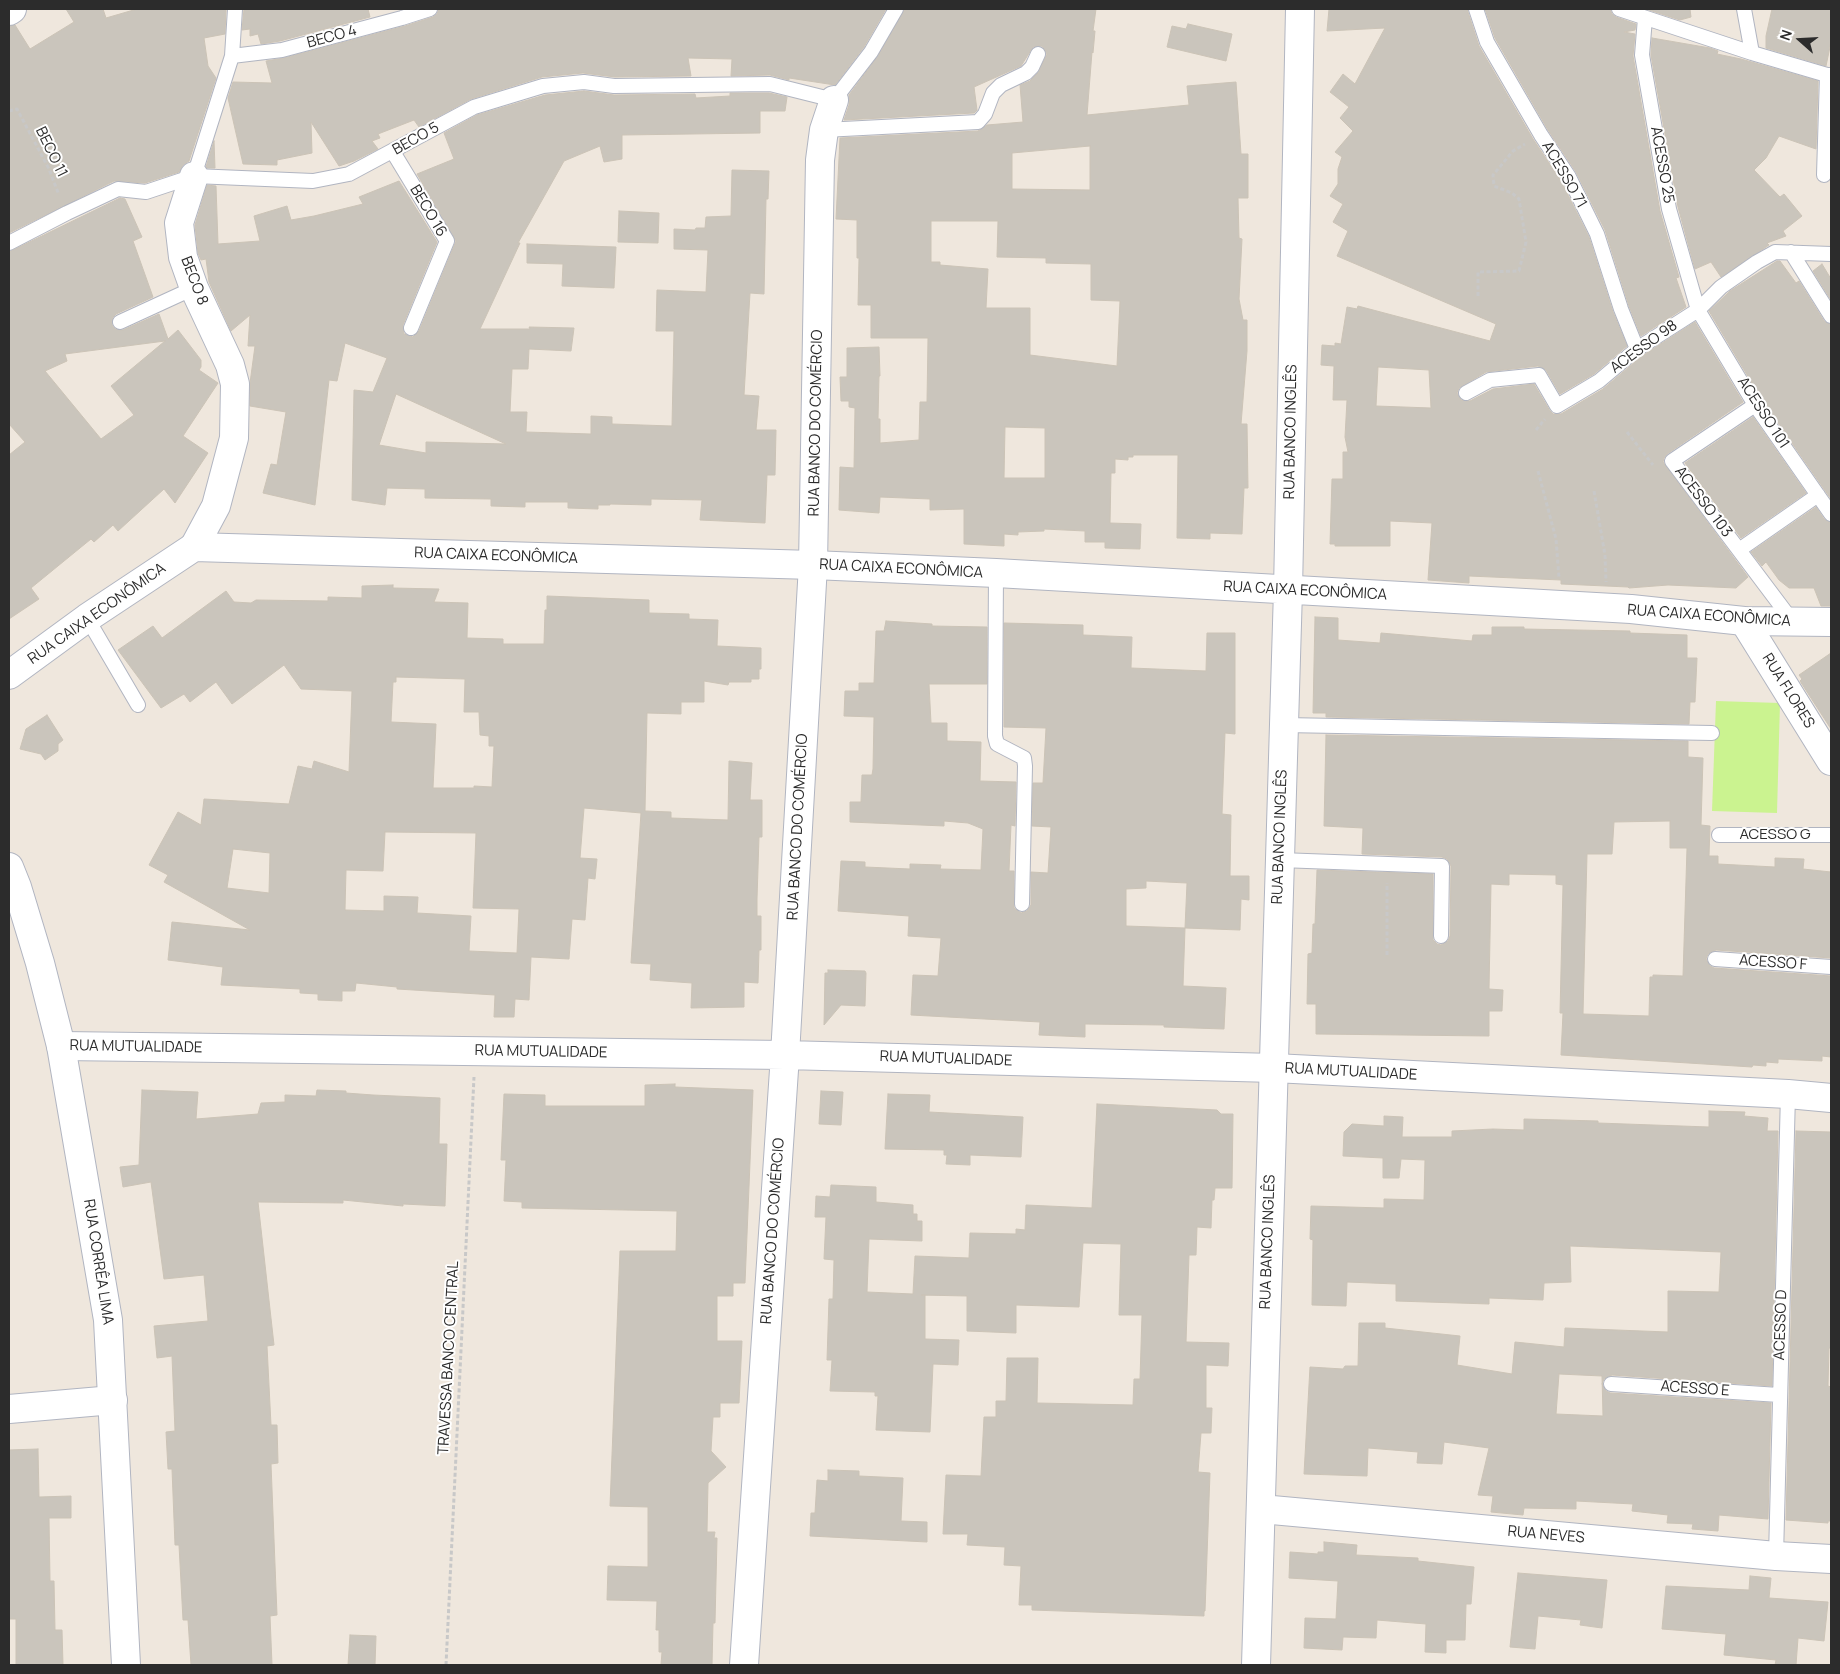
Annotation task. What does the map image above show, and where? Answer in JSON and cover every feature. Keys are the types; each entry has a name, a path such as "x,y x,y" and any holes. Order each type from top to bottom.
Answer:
{"street":[{"name":"RUA BANCO INGLÊS","path":"1256,1665 1288,590 1300,9"},
{"name":"RUA BANCO DO COMÉRCIO","path":"744,1665 785,1055 813,565 820,160 824,130 834,100"},
{"name":"BECO 8","path":"194,176 179,224 183,257 194,288 230,365 236,384 234,438 216,506 194,547"},
{"name":"RUA CAIXA ECONÔMICA","path":"9,675 87,618 194,547 813,565 996,573 1561,605 1744,621 1831,622"},
{"name":"RUA FLORES","path":"1744,621 1831,760"},
{"name":"RUA CORRÊA LIMA","path":"11,882 40,963 61,1046 108,1320 126,1665"},
{"name":"RUA MUTUALIDADE","path":"61,1046 785,1055 1274,1068 1788,1094 1831,1098"},
{"path":"9,1409 112,1400"},
{"name":"RUA NEVES","path":"1261,1509 1776,1556 1831,1559"}],"lane":[{"name":"BECO 8","path":"194,176 232,56 235,9"},
{"name":"BECO 4","path":"232,56 282,50 430,9"},
{"name":"RUA BANCO DO COMÉRCIO","path":"834,100 871,52 896,9"},
{"name":"ACESSO 71","path":"1476,9 1486,42 1569,177 1596,234 1621,309 1637,349"},
{"path":"1619,9 1752,53 1829,75 1824,175"},
{"path":"1744,9 1752,53"},
{"name":"ACESSO 25","path":"1645,18 1642,55 1669,209 1698,310"},
{"path":"824,130 978,122 985,114 993,93 1001,85 1026,73 1032,67 1038,54"},
{"name":"BECO 5","path":"9,243 118,189 146,192 194,176 313,181 349,174 474,107 544,86 584,82 614,86 770,84 834,100"},
{"name":"BECO 16","path":"393,152 447,241 412,328"},
{"name":"ACESSO 98","path":"1466,393 1490,380 1539,375 1557,406 1599,381 1637,349 1698,310 1721,287 1774,252 1831,254"},
{"path":"1791,252 1831,316"},
{"path":"120,322 194,288"},
{"name":"ACESSO 101","path":"1698,310 1755,405 1831,514"},
{"name":"ACESSO 103","path":"1755,405 1672,461 1794,623"},
{"path":"1739,550 1818,495"},
{"path":"996,573 995,736 997,744 1024,758 1025,766 1022,904"},
{"path":"87,618 138,705"},
{"path":"1284,725 1712,733"},
{"name":"ACESSO G","path":"1719,835 1831,835"},
{"path":"1280,860 1442,866 1441,936"},
{"name":"ACESSO F","path":"1715,958 1831,967"},
{"name":"ACESSO D","path":"1776,1556 1788,1094"},
{"name":"ACESSO E","path":"1610,1384 1780,1395"}],"path":[{"name":"BECO 11","path":"9,111 17,109 49,169 67,213"},
{"path":"1478,296 1478,272 1520,271 1526,242 1518,199 1512,193 1494,186 1493,175 1513,151 1542,135"},
{"path":"1627,432 1655,468 1672,461"},
{"path":"1538,471 1556,539 1561,605"},
{"path":"1594,491 1605,555 1607,608"},
{"path":"1387,863 1387,955"},
{"name":"TRAVESSA BANCO CENTRAL","path":"446,1665 476,1051"}],"green space":[{"path":"1716,701 1780,703 1777,813 1712,811"}],"building":[{"path":"66,9 103,9 106,18 137,9 226,9 225,34 204,38 208,66 216,78 189,161 183,165 179,172 145,183 114,181 9,233 9,26 15,25 30,49 74,22"},
{"path":"244,9 368,9 370,17 280,41 261,44 258,34 250,36 250,29 242,30"},
{"path":"439,9 886,9 864,47 835,85 789,78 789,80 770,75 731,76 732,59 688,58 691,76 615,77 583,73 542,77 471,99 419,127 414,120 378,134 380,138 372,141 378,149 339,166 311,122 312,153 277,160 277,165 243,164 228,98 233,82 272,83 266,61 405,26 433,17"},
{"path":"905,9 1096,9 1087,115 1189,105 1187,86 1236,82 1241,154 1248,154 1248,198 1238,198 1239,238 1242,239 1239,299 1243,320 1247,320 1247,351 1241,424 1247,424 1248,488 1244,488 1242,534 1210,533 1210,539 1177,538 1178,455 1133,455 1133,457 1128,457 1128,460 1115,459 1115,473 1111,473 1110,523 1141,524 1140,549 1105,548 1105,542 1085,542 1085,531 1044,529 1044,531 1018,532 1018,535 1004,534 1004,546 964,544 964,509 930,510 930,499 880,497 879,513 839,510 840,467 854,468 855,408 849,407 849,401 841,401 840,377 847,377 847,348 879,347 878,419 880,419 880,443 919,440 920,402 927,402 928,338 871,338 871,305 858,305 859,258 857,258 857,220 836,219 840,138 978,131 987,125 1023,122 1020,85 1030,81 1038,73 1047,54 1042,46 1033,47 1021,66 974,87 977,110 974,113 844,120 849,105 849,95 878,56","holes":["1090,146 1090,190 1012,189 1012,153","931,221 998,221 997,257 1046,258 1046,263 1091,264 1091,300 1120,301 1117,366 1030,355 1030,308 986,308 988,269 940,265 940,262 931,262","1005,427 1045,428 1045,478 1004,478"]},
{"path":"1329,9 1467,9 1479,46 1533,139 1561,181 1589,237 1613,312 1627,346 1594,374 1560,394 1546,370 1538,366 1486,372 1459,388 1457,393 1461,400 1470,401 1493,389 1534,384 1550,411 1553,414 1561,414 1603,389 1642,356 1695,322 1743,402 1667,454 1663,462 1748,577 1736,588 1668,585 1629,588 1561,584 1561,580 1469,576 1469,583 1428,580 1432,523 1390,521 1390,546 1335,546 1335,544 1330,544 1332,479 1343,479 1343,452 1348,452 1345,437 1347,400 1333,400 1334,366 1321,365 1322,345 1335,346 1335,343 1341,344 1347,307 1357,309 1358,306 1490,341 1496,324 1337,256 1348,231 1333,222 1343,204 1330,196 1338,184 1338,169 1342,157 1335,152 1353,131 1340,118 1349,107 1330,92 1343,74 1355,84 1385,28 1327,31","holes":["1378,367 1429,370 1431,408 1376,406"]},
{"path":"1485,9 1610,9 1616,17 1636,24 1635,30 1624,32 1635,34 1633,56 1660,211 1679,277 1676,278 1686,307 1641,336 1629,306 1605,230 1576,172 1548,130 1495,38"},
{"path":"1646,9 1690,9 1691,17 1680,20"},
{"path":"1772,9 1831,9 1831,42 1826,66 1766,48 1766,36"},
{"path":"1188,24 1232,34 1226,61 1167,47 1172,26 1186,29"},
{"path":"1652,38 1710,48 1718,51 1717,54 1818,81 1816,149 1779,136 1766,158 1754,170 1780,197 1784,194 1802,216 1783,231 1786,236 1767,243 1769,245 1721,277 1711,262 1695,269 1678,207 1651,55"},
{"path":"584,91 614,95 695,94 696,98 730,96 730,93 769,93 787,97 785,111 760,111 760,133 622,135 622,159 604,162 600,146 564,161 518,243 520,243 480,329 574,328 571,351 529,349 528,369 512,369 510,412 527,412 526,432 591,434 591,416 612,417 612,424 672,426 674,331 656,331 657,290 706,292 708,250 674,249 674,229 695,230 696,228 705,228 706,217 731,216 732,170 769,171 768,199 766,199 764,294 750,293 744,395 759,396 756,430 776,430 775,475 767,475 765,523 700,520 702,500 651,499 651,505 610,504 598,505 598,509 568,508 568,502 525,502 525,507 491,506 491,499 425,498 425,489 387,488 385,505 352,500 354,390 373,392 387,358 345,343 337,381 329,380 315,505 263,493 271,464 277,465 286,412 250,406 250,383 255,346 248,346 250,315 231,331 209,282 206,259 201,260 198,253 195,225 207,185 216,186 218,244 260,241 254,216 287,206 291,220 314,216 363,204 359,197 399,181 437,242 403,325 404,334 413,337 419,331 456,241 417,174 454,159 444,133 477,115 545,95","holes":["396,394 506,444 426,442 426,453 379,445"]},
{"path":"214,141 215,168 207,168 206,167"},
{"path":"120,198 125,199 142,237 133,241 153,297 116,314 113,317 112,325 115,329 123,330 159,314 168,339 178,330 201,360 199,370 218,383 183,436 208,453 175,503 164,489 118,531 113,525 94,542 91,539 31,588 39,599 9,619 9,455 25,442 9,424 9,252","holes":["165,341 111,386 134,415 101,439 45,371 67,361 65,354"]},
{"path":"619,211 659,213 658,243 618,242"},
{"path":"527,244 616,247 614,288 562,286 563,264 527,263"},
{"path":"1777,261 1780,261 1796,283 1799,281 1824,321 1831,325 1831,499 1762,400 1709,311 1730,291"},
{"path":"1822,264 1831,279 1831,300 1813,271"},
{"path":"1753,417 1806,493 1741,538 1685,463"},
{"path":"1816,507 1824,519 1831,523 1831,606 1821,606 1814,588 1789,588 1779,580 1766,562 1762,566 1751,552"},
{"path":"393,585 393,588 439,589 434,602 468,603 467,638 503,639 503,644 544,644 547,596 649,600 649,613 689,614 689,619 718,620 717,646 761,648 759,679 751,679 751,682 729,682 728,685 704,681 704,702 681,702 681,714 647,713 645,811 671,812 671,818 728,820 729,761 752,763 750,800 762,800 762,837 759,837 757,899 757,916 761,916 761,950 759,950 758,983 744,982 744,1007 691,1008 692,983 650,980 651,964 631,963 641,813 584,808 580,858 597,859 595,879 588,878 585,920 572,919 569,959 531,957 529,1000 515,999 514,1017 494,1017 495,995 397,989 397,987 356,983 355,991 342,991 342,1001 318,1000 318,994 300,993 300,989 221,985 223,967 168,960 172,922 250,930 164,882 168,875 149,865 178,812 201,825 204,799 289,804 298,766 312,769 314,761 349,772 352,691 301,689 284,665 232,704 216,682 190,702 184,694 161,708 118,650 153,626 162,638 226,591 234,602 251,603 256,600 328,601 328,597 362,598 362,586","holes":["396,677 465,679 464,712 479,712 480,735 489,736 489,746 494,746 492,787 433,788 436,724 391,722 393,682 396,682","385,832 476,833 473,908 519,909 517,953 469,951 471,916 417,913 418,897 384,896 384,911 345,910 346,870 383,871","233,849 270,853 269,893 227,888"]},
{"path":"1315,617 1338,618 1338,640 1380,643 1381,633 1472,641 1473,635 1492,635 1492,627 1630,631 1630,633 1687,635 1687,658 1697,658 1695,702 1690,702 1689,724 1326,717 1326,713 1313,713"},
{"path":"886,621 932,624 932,626 987,627 987,684 929,684 931,723 947,723 947,741 981,742 980,781 1016,782 1015,826 1011,825 1009,871 1014,871 1014,908 1021,913 1027,911 1031,905 1031,872 1048,873 1051,827 1032,826 1033,783 1043,783 1046,728 1004,727 1004,623 1083,625 1083,635 1132,637 1131,668 1206,671 1207,633 1235,633 1235,734 1225,733 1222,814 1231,815 1230,876 1249,876 1249,900 1241,899 1240,930 1185,928 1183,986 1226,988 1224,1029 1164,1027 1164,1025 1085,1024 1085,1037 1039,1035 1040,1022 911,1015 913,975 938,976 941,938 908,936 909,916 838,911 841,861 865,862 865,867 910,869 910,864 941,865 940,869 981,870 983,829 968,823 944,821 944,826 850,822 850,802 861,802 862,775 872,775 874,717 844,716 845,691 859,691 859,683 874,683 876,631 884,631","holes":["1146,881 1187,883 1185,928 1126,926 1126,889 1146,888"]},
{"path":"1831,653 1831,729 1800,681 1802,679 1799,675"},
{"path":"47,715 63,740 58,744 58,751 45,760 41,754 20,749 26,729"},
{"path":"1326,735 1688,741 1688,757 1703,758 1701,825 1710,826 1709,856 1718,856 1718,864 1775,867 1775,858 1804,859 1803,869 1831,872 1831,958 1716,950 1708,954 1706,959 1710,966 1714,968 1831,976 1831,1057 1822,1056 1822,1061 1778,1059 1778,1063 1766,1062 1766,1066 1753,1065 1752,1067 1561,1055 1563,1013 1560,1013 1563,885 1556,884 1556,875 1509,874 1509,885 1491,884 1489,989 1503,990 1502,1011 1489,1011 1489,1036 1316,1034 1316,1004 1307,1004 1308,954 1312,953 1317,870 1433,874 1433,940 1441,945 1448,941 1450,936 1451,866 1447,859 1442,857 1362,854 1363,828 1324,826","holes":["1670,821 1670,848 1687,848 1683,976 1653,975 1653,977 1650,977 1649,1016 1583,1014 1587,854 1612,854 1614,822"]},
{"path":"828,970 865,971 865,1006 841,1005 824,1025 825,973 828,973"},
{"path":"675,1084 675,1087 753,1090 745,1283 733,1283 733,1296 717,1296 717,1341 742,1341 739,1403 720,1403 720,1417 713,1417 711,1451 726,1467 708,1483 707,1532 715,1532 714,1538 717,1538 712,1665 661,1665 662,1652 659,1652 659,1630 656,1630 657,1601 607,1600 608,1566 648,1567 648,1507 610,1506 620,1251 676,1251 677,1211 522,1208 522,1202 504,1201 506,1160 501,1160 504,1094 545,1095 545,1106 645,1106 645,1085"},
{"path":"142,1090 198,1092 196,1119 258,1114 261,1103 285,1102 285,1095 316,1096 317,1090 440,1098 439,1144 447,1144 445,1206 403,1204 403,1206 343,1200 343,1203 258,1202 274,1345 267,1346 271,1425 277,1425 278,1463 271,1464 277,1615 270,1616 272,1665 191,1665 188,1620 183,1620 179,1545 175,1545 172,1469 168,1469 166,1432 175,1431 172,1356 157,1358 154,1326 208,1321 204,1275 164,1279 151,1182 123,1187 120,1167 139,1165"},
{"path":"821,1091 843,1092 841,1125 819,1124"},
{"path":"888,1094 930,1095 929,1112 1023,1117 1021,1157 970,1155 970,1165 946,1164 947,1155 944,1155 944,1150 885,1149"},
{"path":"1097,1104 1217,1110 1221,1114 1233,1114 1232,1188 1215,1188 1214,1200 1212,1200 1211,1228 1197,1227 1196,1255 1189,1255 1186,1342 1229,1343 1228,1366 1206,1365 1206,1408 1212,1408 1211,1433 1201,1433 1198,1472 1210,1473 1204,1616 1032,1610 1032,1605 1019,1605 1021,1566 1004,1565 1005,1547 967,1545 968,1534 943,1534 946,1475 981,1476 984,1417 996,1417 996,1401 1006,1401 1007,1358 1038,1358 1037,1403 1133,1405 1134,1379 1140,1379 1142,1315 1119,1315 1121,1244 1083,1243 1079,1307 1016,1305 1016,1333 967,1331 967,1296 925,1295 925,1339 959,1340 958,1365 933,1364 930,1432 876,1430 878,1396 875,1396 875,1392 830,1391 832,1360 827,1360 829,1299 833,1299 834,1260 824,1259 826,1217 815,1217 816,1196 830,1197 831,1185 876,1187 876,1202 913,1205 913,1214 917,1214 917,1221 922,1221 922,1241 869,1239 867,1292 913,1294 915,1256 969,1258 970,1233 1016,1234 1016,1229 1025,1230 1026,1205 1092,1208"},
{"path":"1709,1111 1745,1112 1744,1116 1768,1118 1767,1131 1778,1131 1772,1386 1612,1375 1604,1379 1602,1384 1606,1391 1610,1393 1771,1403 1768,1519 1719,1515 1718,1531 1692,1529 1693,1524 1667,1523 1668,1515 1632,1511 1633,1504 1576,1501 1576,1509 1524,1508 1523,1515 1491,1512 1493,1496 1478,1495 1489,1448 1444,1442 1442,1464 1417,1463 1418,1452 1368,1448 1367,1476 1304,1474 1310,1367 1343,1369 1345,1366 1358,1366 1359,1323 1385,1323 1385,1328 1460,1336 1457,1365 1512,1374 1515,1342 1564,1347 1565,1328 1668,1332 1668,1291 1719,1292 1721,1252 1570,1246 1571,1282 1544,1283 1543,1300 1489,1298 1489,1304 1396,1301 1396,1284 1347,1282 1346,1306 1312,1305 1313,1240 1310,1239 1311,1206 1384,1208 1384,1199 1424,1200 1425,1160 1401,1159 1399,1178 1383,1178 1383,1158 1343,1156 1344,1132 1352,1124 1384,1126 1384,1116 1403,1117 1402,1137 1452,1137 1452,1131 1524,1130 1524,1119 1598,1121 1598,1123 1709,1127","holes":["1559,1374 1602,1376 1603,1416 1556,1414"]},
{"path":"1796,1131 1831,1132 1831,1348 1829,1348 1828,1386 1831,1387 1831,1521 1828,1521 1828,1523 1786,1520"},
{"path":"38,1449 39,1497 71,1496 71,1518 49,1518 50,1581 54,1581 55,1630 62,1630 63,1665 16,1665 16,1619 9,1619 9,1450"},
{"path":"828,1470 859,1471 859,1476 903,1478 901,1521 927,1522 927,1542 810,1536 811,1513 815,1513 817,1480 828,1481"},
{"path":"1324,1542 1357,1545 1356,1555 1418,1558 1418,1561 1474,1567 1471,1604 1466,1604 1465,1640 1446,1640 1446,1653 1425,1652 1426,1624 1377,1620 1376,1638 1343,1637 1342,1650 1304,1648 1305,1618 1336,1619 1338,1581 1289,1578 1290,1552 1318,1554 1318,1552 1324,1552"},
{"path":"1518,1573 1607,1580 1602,1628 1580,1625 1581,1620 1538,1616 1535,1649 1510,1647"},
{"path":"1750,1576 1771,1578 1769,1598 1828,1602 1824,1641 1798,1638 1796,1665 1775,1665 1776,1660 1724,1655 1726,1634 1662,1629 1666,1586 1749,1590"},
{"path":"350,1635 376,1636 375,1665 348,1665"}]}
